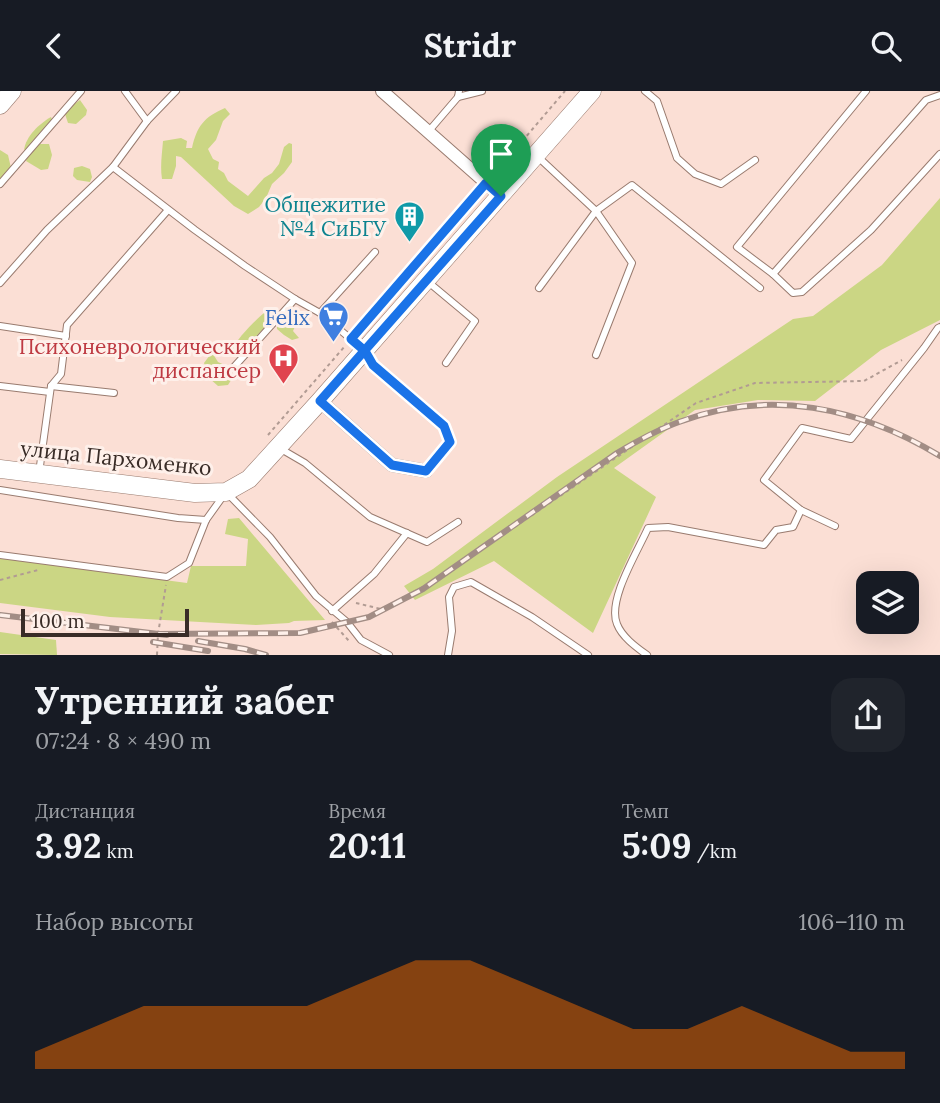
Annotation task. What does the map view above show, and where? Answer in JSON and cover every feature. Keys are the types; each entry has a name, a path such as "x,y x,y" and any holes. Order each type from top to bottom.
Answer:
{"main road":[{"path":"0,105 12,91"},
{"path":"226,492 249,479 271,444 320,401 358,345 427,281 592,91"},
{"name":"улица Пархоменко","path":"0,468 195,493 226,492"}],"street":[{"path":"382,91 501,196"},
{"path":"320,401 392,465 426,471"}],"lane":[{"path":"0,184 81,91"},
{"path":"125,91 147,121"},
{"path":"0,283 47,230 113,167 147,121 176,91"},
{"path":"428,132 459,94 482,91"},
{"path":"645,91 657,101 677,158 695,174 721,184 755,160"},
{"path":"866,91 737,247 793,293 802,292 871,229 940,154"},
{"path":"773,274 926,100 940,96"},
{"path":"536,156 596,211 632,263 596,355"},
{"path":"113,167 245,267 320,313 358,345 373,365 444,426 450,442 426,471"},
{"path":"539,288 596,211 632,185 760,288"},
{"path":"39,473 50,389 61,374 67,325 169,210"},
{"path":"320,313 375,253"},
{"path":"427,281 475,321 446,363"},
{"path":"233,368 295,299"},
{"path":"0,326 66,335"},
{"path":"835,526 801,510 764,480 802,428 851,439 940,327"},
{"path":"0,386 114,393"},
{"path":"271,444 306,463 370,517 427,543 458,522"},
{"path":"0,490 206,520"},
{"path":"0,555 167,577 188,563 206,520 226,492 271,537 316,596 346,622 361,640 389,655"},
{"path":"647,655 633,645 617,625 614,611 618,592 648,528 668,527 764,545 776,530 793,527 801,510"},
{"path":"332,611 374,574 407,533"},
{"path":"448,655 452,631 449,597 454,587 471,582 532,617 588,655"}],"path":[{"path":"271,444 358,345 486,183 565,91"},
{"path":"345,601 381,609 440,578 696,403 755,383 864,381 924,348"},
{"path":"0,580 37,570"},
{"path":"157,655 167,577"}],"green space":[{"path":"80,100 87,110 86,115 76,124 68,123 65,114"},
{"path":"225,108 230,114 223,121 216,140 208,149 213,159 219,162 218,169 228,181 248,196 279,164 284,147 292,144 292,162 272,184 259,207 248,214 234,206 181,157 176,156 172,179 162,179 163,141 181,138 187,141 186,148 192,148 202,123"},
{"path":"51,117 53,122 34,144 24,150 34,131"},
{"path":"40,144 49,144 52,155 48,169 41,170 26,161 30,152"},
{"path":"0,150 8,155 11,168 0,179"},
{"path":"82,166 90,169 90,182 77,180 73,176 74,168"},
{"path":"940,198 940,320 881,350 815,401 758,400 695,410 614,468 656,497 593,633 494,561 415,600 404,586 433,569 557,477 793,319 813,316 882,265"},
{"path":"266,311 272,313 272,320 238,355 232,350 234,345"},
{"path":"293,312 298,314 299,318 293,331 299,338 292,340 277,329 277,323"},
{"path":"213,354 218,362 229,367 233,377 228,385 218,386 209,378 204,363"},
{"path":"239,518 325,620 256,625 110,617 0,603 0,558 187,583 191,566 246,566 248,539 225,534 228,519"},
{"path":"0,632 56,640 57,655 0,654"}],"railway":[{"path":"158,634 300,633 369,617 423,589 617,453 679,422 713,412 746,406 813,408 878,425 940,456"},
{"path":"0,615 167,635"},
{"path":"198,641 266,655"},
{"path":"153,642 208,651"}],"place":[{"name":"Общежитие №4 СиБГУ","path":"409,243"},
{"name":"Felix","path":"333,344"},
{"name":"Психоневрологический диспансер","path":"284,385"}],"route":[{"path":"501,196 365,351 320,401 392,465 426,471 450,442 444,426 373,365 365,351 351,339 486,183 501,196"}]}
